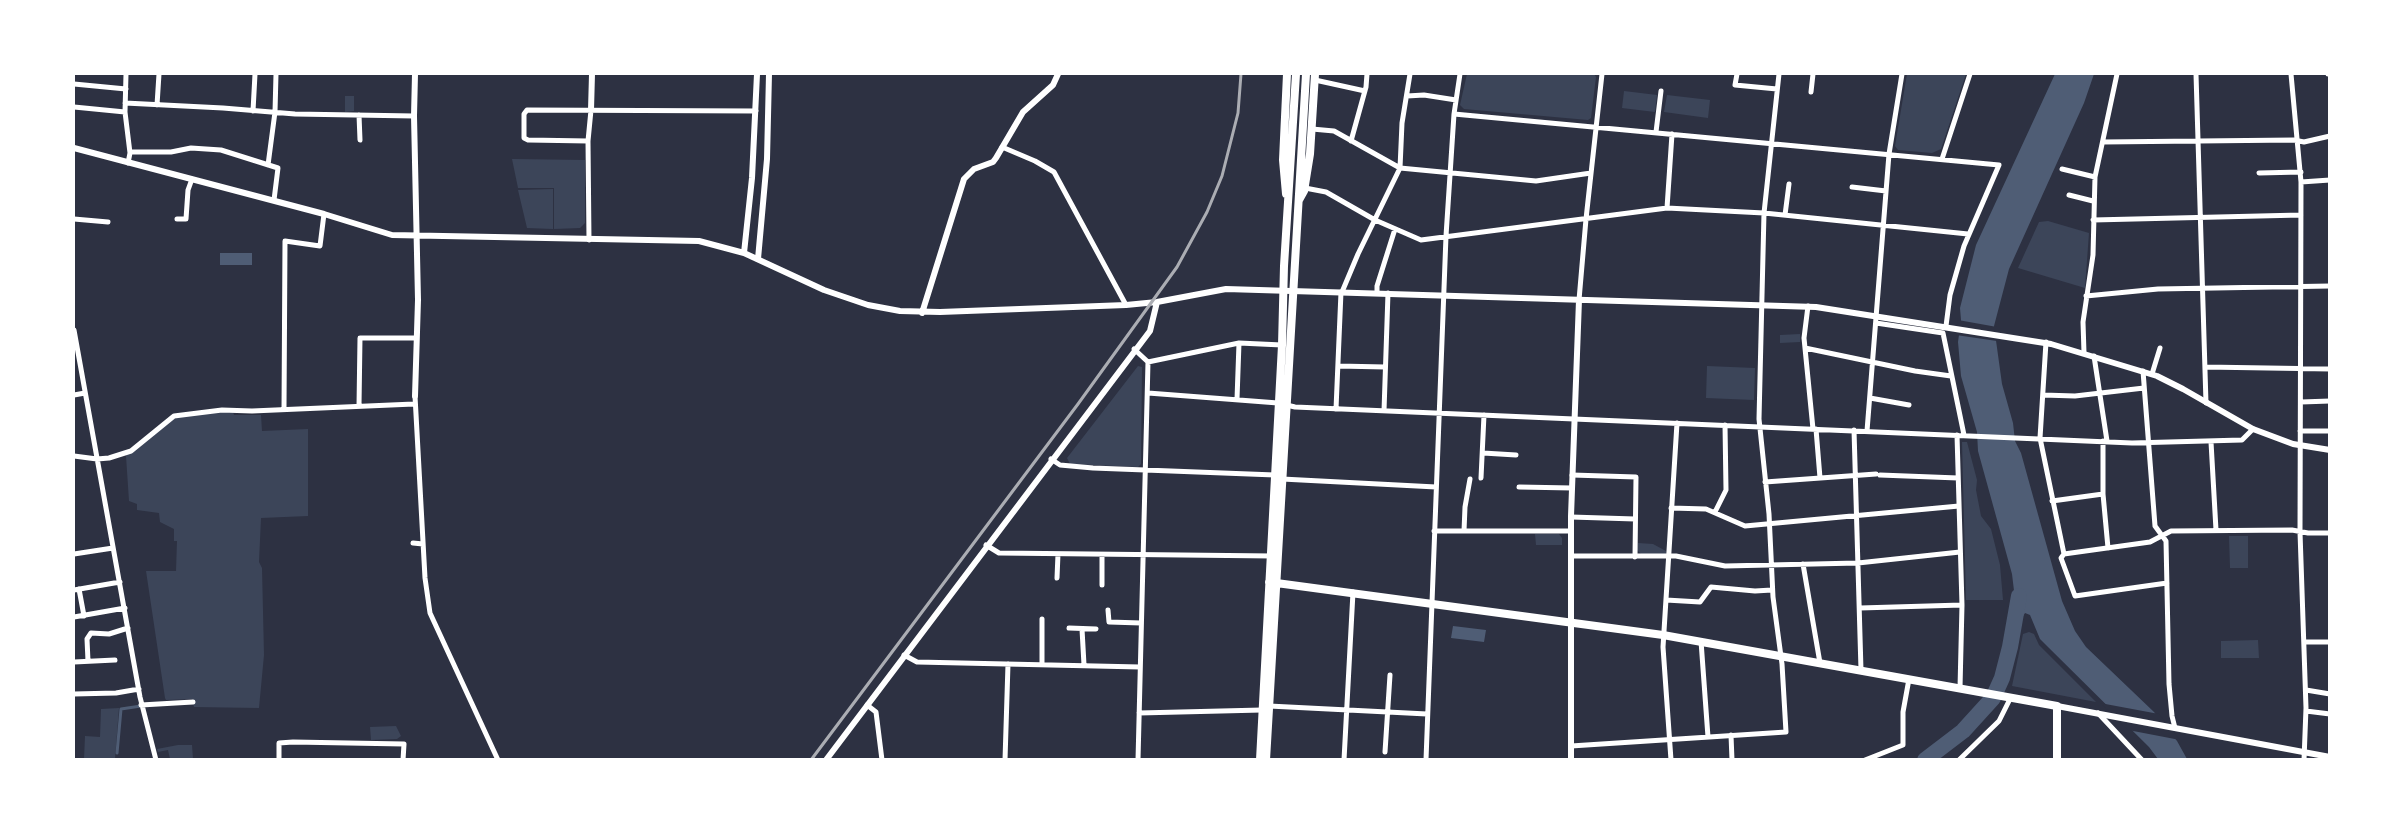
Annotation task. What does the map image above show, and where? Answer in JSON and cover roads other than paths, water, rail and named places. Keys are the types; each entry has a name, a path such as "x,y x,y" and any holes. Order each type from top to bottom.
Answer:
{"main road":[{"path":"1287,74 1283,182 1288,203"},
{"path":"1266,759 1266,708 1282,405 1283,290 1296,74"},
{"path":"1282,405 1294,290 1306,74"},
{"path":"1298,203 1305,188 1315,77"},
{"path":"1272,582 1663,634 2057,706 2057,759"},
{"path":"1260,759 1266,708"}],"street":[{"path":"126,74 125,112 130,152 129,163"},
{"path":"157,105 159,74"},
{"path":"253,111 255,74"},
{"path":"268,165 275,112 276,74"},
{"path":"416,74 414,116 418,300 414,404 424,578 430,612 498,759"},
{"path":"589,240 588,141 592,74"},
{"path":"744,254 752,178 757,74"},
{"path":"758,259 767,159 770,74"},
{"path":"922,313 964,179 974,169 993,162 1023,112 1053,85 1058,74"},
{"path":"1351,141 1365,91 1367,74"},
{"path":"1336,409 1342,292 1400,168 1410,74"},
{"path":"1425,759 1446,236 1454,114 1460,74"},
{"path":"1571,759 1571,517 1579,300 1602,74"},
{"path":"1737,74 1735,85 1777,89"},
{"path":"1571,746 1786,732 1772,590 1761,426 1760,350 1764,213 1779,74"},
{"path":"1811,92 1813,74"},
{"path":"1867,431 1889,154 1902,74"},
{"path":"1942,159 1970,74"},
{"path":"2084,353 2083,322 2093,255 2095,177 2117,74"},
{"path":"2196,74 2206,403"},
{"path":"2291,74 2301,172 2300,532 2306,690 2304,756"},
{"path":"1315,77 1365,91"},
{"path":"74,84 126,89"},
{"path":"1656,132 1661,91"},
{"path":"1407,96 1424,95 1456,100"},
{"path":"125,103 275,112 414,116"},
{"path":"74,107 125,112"},
{"path":"588,141 528,140 524,138 524,114 527,110 756,111"},
{"path":"1454,114 1999,165 1968,234 1950,295 1948,327"},
{"path":"359,115 360,140"},
{"path":"1312,129 1334,131 1400,168 1536,181 1591,173"},
{"path":"1667,208 1672,134"},
{"path":"2103,142 2294,140 2299,142 2330,136"},
{"path":"1002,147 1054,172 1126,305"},
{"path":"74,148 274,200 392,235 699,241 758,259 824,290 867,305 900,311 922,313 1126,305 1157,302 1226,289 1808,306 1877,315 2046,342 2084,353 2152,374 2183,388 2253,429 2300,445 2330,450"},
{"path":"130,152 171,152 188,148 221,150 278,168 274,200"},
{"path":"2062,169 2095,177"},
{"path":"2259,173 2301,172"},
{"path":"177,219 186,219 188,190 192,179"},
{"path":"2301,182 2330,180"},
{"path":"1785,215 1789,184"},
{"path":"1852,187 1886,191"},
{"path":"1305,188 1326,192 1375,220 1419,240 1667,208 1764,213 1968,234"},
{"path":"2069,195 2093,201"},
{"path":"284,409 285,241 320,246 324,214"},
{"path":"2093,220 2301,215"},
{"path":"74,219 108,222"},
{"path":"1377,293 1395,229"},
{"path":"2086,296 2158,289 2330,286"},
{"path":"1383,411 1388,293"},
{"path":"826,759 1134,349 1150,331 1157,302"},
{"path":"1808,306 1803,332 1820,478"},
{"path":"1876,323 1942,333 1960,435 1958,478 1962,605 1960,688"},
{"path":"74,330 142,705 156,759"},
{"path":"359,406 360,338 416,338"},
{"path":"2046,342 2040,438 2064,554 2061,558 2075,596 2167,583"},
{"path":"1148,362 1239,343 1282,345"},
{"path":"1237,399 1239,343"},
{"path":"1805,348 1915,371 1951,376"},
{"path":"2152,374 2160,348"},
{"path":"1134,349 1148,362 1138,759"},
{"path":"2094,356 2101,393 2105,441 2103,494 2108,548"},
{"path":"1338,366 1385,367"},
{"path":"2205,367 2330,369"},
{"path":"2143,371 2155,526 2166,541 2169,684 2174,728"},
{"path":"2043,395 2075,396 2144,388"},
{"path":"74,395 85,393"},
{"path":"1148,393 1336,409 2148,443 2242,440 2253,429"},
{"path":"1870,398 1909,405"},
{"path":"2301,402 2330,401"},
{"path":"74,456 109,458 131,451 174,416 222,410 414,404"},
{"path":"1481,478 1484,415"},
{"path":"1671,759 1663,634 1677,423"},
{"path":"1715,512 1726,490 1725,425"},
{"path":"1854,430 1861,670"},
{"path":"2300,431 2330,431"},
{"path":"2211,442 2216,530"},
{"path":"1483,453 1516,455"},
{"path":"1051,459 1060,465 1436,487"},
{"path":"1572,475 1636,477 1635,557"},
{"path":"1765,482 1856,475 1958,478"},
{"path":"1464,531 1470,479"},
{"path":"1520,487 1572,488"},
{"path":"2052,501 2103,494"},
{"path":"1671,508 1706,509 1744,526 1959,506"},
{"path":"1571,517 1635,519"},
{"path":"1434,531 1571,531"},
{"path":"2064,554 2150,542 2171,531 2330,533"},
{"path":"413,543 423,544"},
{"path":"986,545 999,554 1274,556"},
{"path":"74,554 113,548"},
{"path":"1571,556 1676,556 1725,566 1858,562 1960,552"},
{"path":"1057,578 1058,554"},
{"path":"1102,555 1102,585"},
{"path":"1803,564 1820,663"},
{"path":"84,616 76,589 120,582"},
{"path":"1666,600 1700,602 1711,587 1755,591 1772,590"},
{"path":"1344,759 1353,592"},
{"path":"1860,608 1962,605"},
{"path":"74,617 125,608"},
{"path":"1108,610 1109,622 1142,623"},
{"path":"1042,619 1042,665"},
{"path":"88,661 87,639 91,633 109,634 128,628"},
{"path":"1069,628 1096,629"},
{"path":"1082,629 1084,665"},
{"path":"1701,641 1708,737"},
{"path":"2304,642 2330,642"},
{"path":"904,655 917,662 1140,667"},
{"path":"74,662 115,660"},
{"path":"1005,759 1008,664"},
{"path":"1385,752 1390,675"},
{"path":"1865,759 1904,745 1903,712 1909,679"},
{"path":"74,694 116,693 139,689"},
{"path":"2306,690 2330,694"},
{"path":"1959,759 1999,721 2008,697"},
{"path":"142,705 193,702"},
{"path":"867,705 876,712 882,759"},
{"path":"2057,706 2304,756 2330,757"},
{"path":"1139,713 1266,708 1427,714"},
{"path":"2306,711 2330,714"},
{"path":"2098,713 2142,759"},
{"path":"1731,735 1732,759"},
{"path":"279,759 279,743 293,742 404,744 403,759"}],"waterway":[{"path":"1925,760 1963,731 1993,698 2002,678 2010,647 2019,596"},
{"path":"117,753 121,709 141,706"}],"railway":[{"path":"811,760 1078,404 1177,267 1207,212 1222,176 1238,113 1241,74"}]}
